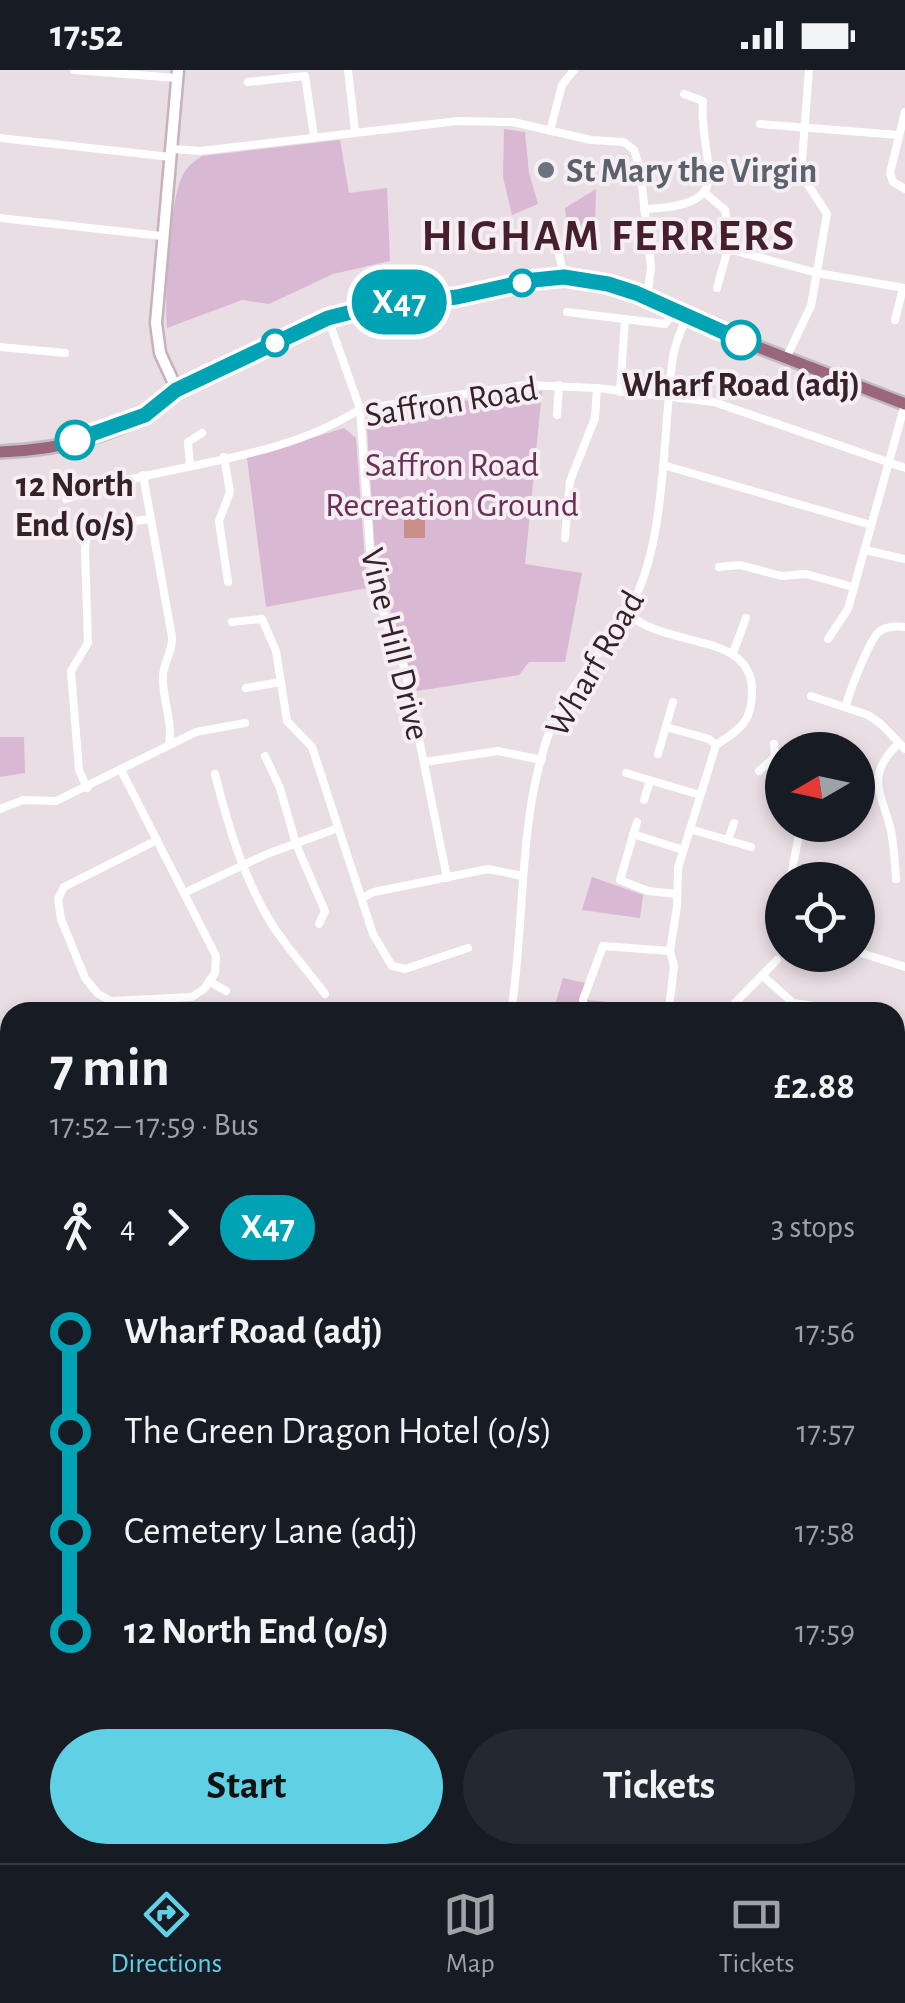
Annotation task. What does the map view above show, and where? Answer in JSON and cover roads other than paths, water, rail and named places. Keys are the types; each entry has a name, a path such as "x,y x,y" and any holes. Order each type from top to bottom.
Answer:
{"main road":[{"path":"176,390 160,353 156,323 177,74"},
{"path":"0,452 60,444 117,427 156,408 176,390 328,318 379,305 457,297 564,277 608,284 647,298 905,404"}],"street":[{"path":"74,70 177,74"},
{"path":"348,70 355,131"},
{"path":"550,130 562,85 574,70"},
{"path":"786,358 811,306 826,214 823,204 802,178 810,70"},
{"path":"248,82 259,75 306,73 314,136"},
{"path":"644,209 690,204 704,193 711,176 701,126 702,101 684,94"},
{"path":"905,112 890,173 894,182 905,189"},
{"path":"0,138 171,153 458,120 495,120 629,144 640,168 650,258 647,298"},
{"path":"760,124 899,135"},
{"path":"704,193 730,207 728,222"},
{"path":"0,233 1,218 162,236"},
{"path":"556,242 564,277"},
{"path":"717,288 732,250 817,273 904,288 895,320"},
{"path":"567,312 665,324 674,312"},
{"name":"Wharf Road","path":"512,1002 521,941 522,876 542,760 554,722 617,626 629,614 651,555 672,349 688,317"},
{"name":"Vine Hill Drive","path":"328,318 360,409 370,552 381,608 406,670 446,878"},
{"path":"620,392 625,319"},
{"path":"0,346 65,353"},
{"name":"Saffron Road","path":"66,498 316,432 360,409 524,385 597,388 714,402 905,468"},
{"path":"557,414 559,385"},
{"path":"565,538 570,481 595,418 597,388"},
{"path":"828,640 848,609 905,404"},
{"path":"190,466 188,442 202,432"},
{"path":"224,458 230,492 218,521 228,582"},
{"path":"662,465 871,525"},
{"path":"143,475 172,636 172,650 162,678 171,731 169,743"},
{"path":"87,788 79,770 71,671 88,643 84,549 87,534 108,524 151,519"},
{"path":"865,550 905,558"},
{"path":"727,555 723,567 740,565 782,576 806,574 853,587"},
{"path":"629,614 671,637 733,652 756,682 742,728 716,744 683,850 670,950 674,966 669,1002"},
{"path":"232,622 262,618 276,651 287,721 312,747 373,934 392,966 398,969 468,948"},
{"path":"733,652 746,618"},
{"path":"732,626 743,630"},
{"path":"846,706 849,689 876,633 885,628 905,627"},
{"path":"246,688 281,682"},
{"path":"812,696 874,719 902,746 885,758 878,780 890,828 896,879"},
{"path":"658,754 673,702"},
{"path":"0,808 23,800 56,802 169,743 196,732 245,723"},
{"path":"666,726 716,744"},
{"path":"425,762 498,751 542,760"},
{"path":"266,756 296,844 325,911 319,924"},
{"path":"759,770 765,766"},
{"path":"121,770 157,840 216,956 215,973 192,998 111,1000 98,994 85,978 61,919 58,898 64,886 157,840"},
{"path":"626,773 700,794"},
{"path":"215,774 243,866 274,926 325,994"},
{"path":"644,800 650,781"},
{"path":"637,822 620,876 622,883 677,894"},
{"path":"728,840 734,823"},
{"path":"184,893 338,828"},
{"path":"690,829 750,847"},
{"path":"633,834 683,850"},
{"path":"362,898 374,892 488,869 522,876"},
{"path":"583,1002 603,946 670,950"},
{"path":"875,958 905,968"},
{"path":"736,1002 766,972"},
{"path":"763,976 792,1002"},
{"path":"209,981 226,991"}],"place":[{"name":"St Mary the Virgin","path":"546,170"},
{"name":"Wharf Road (adj)","path":"741,340"},
{"name":"12 North End (o/s)","path":"75,440"}],"district":[{"name":"HIGHAM FERRERS","path":"609,234"}],"park label":[{"name":"Saffron Road Recreation Ground","path":"452,484"}]}
